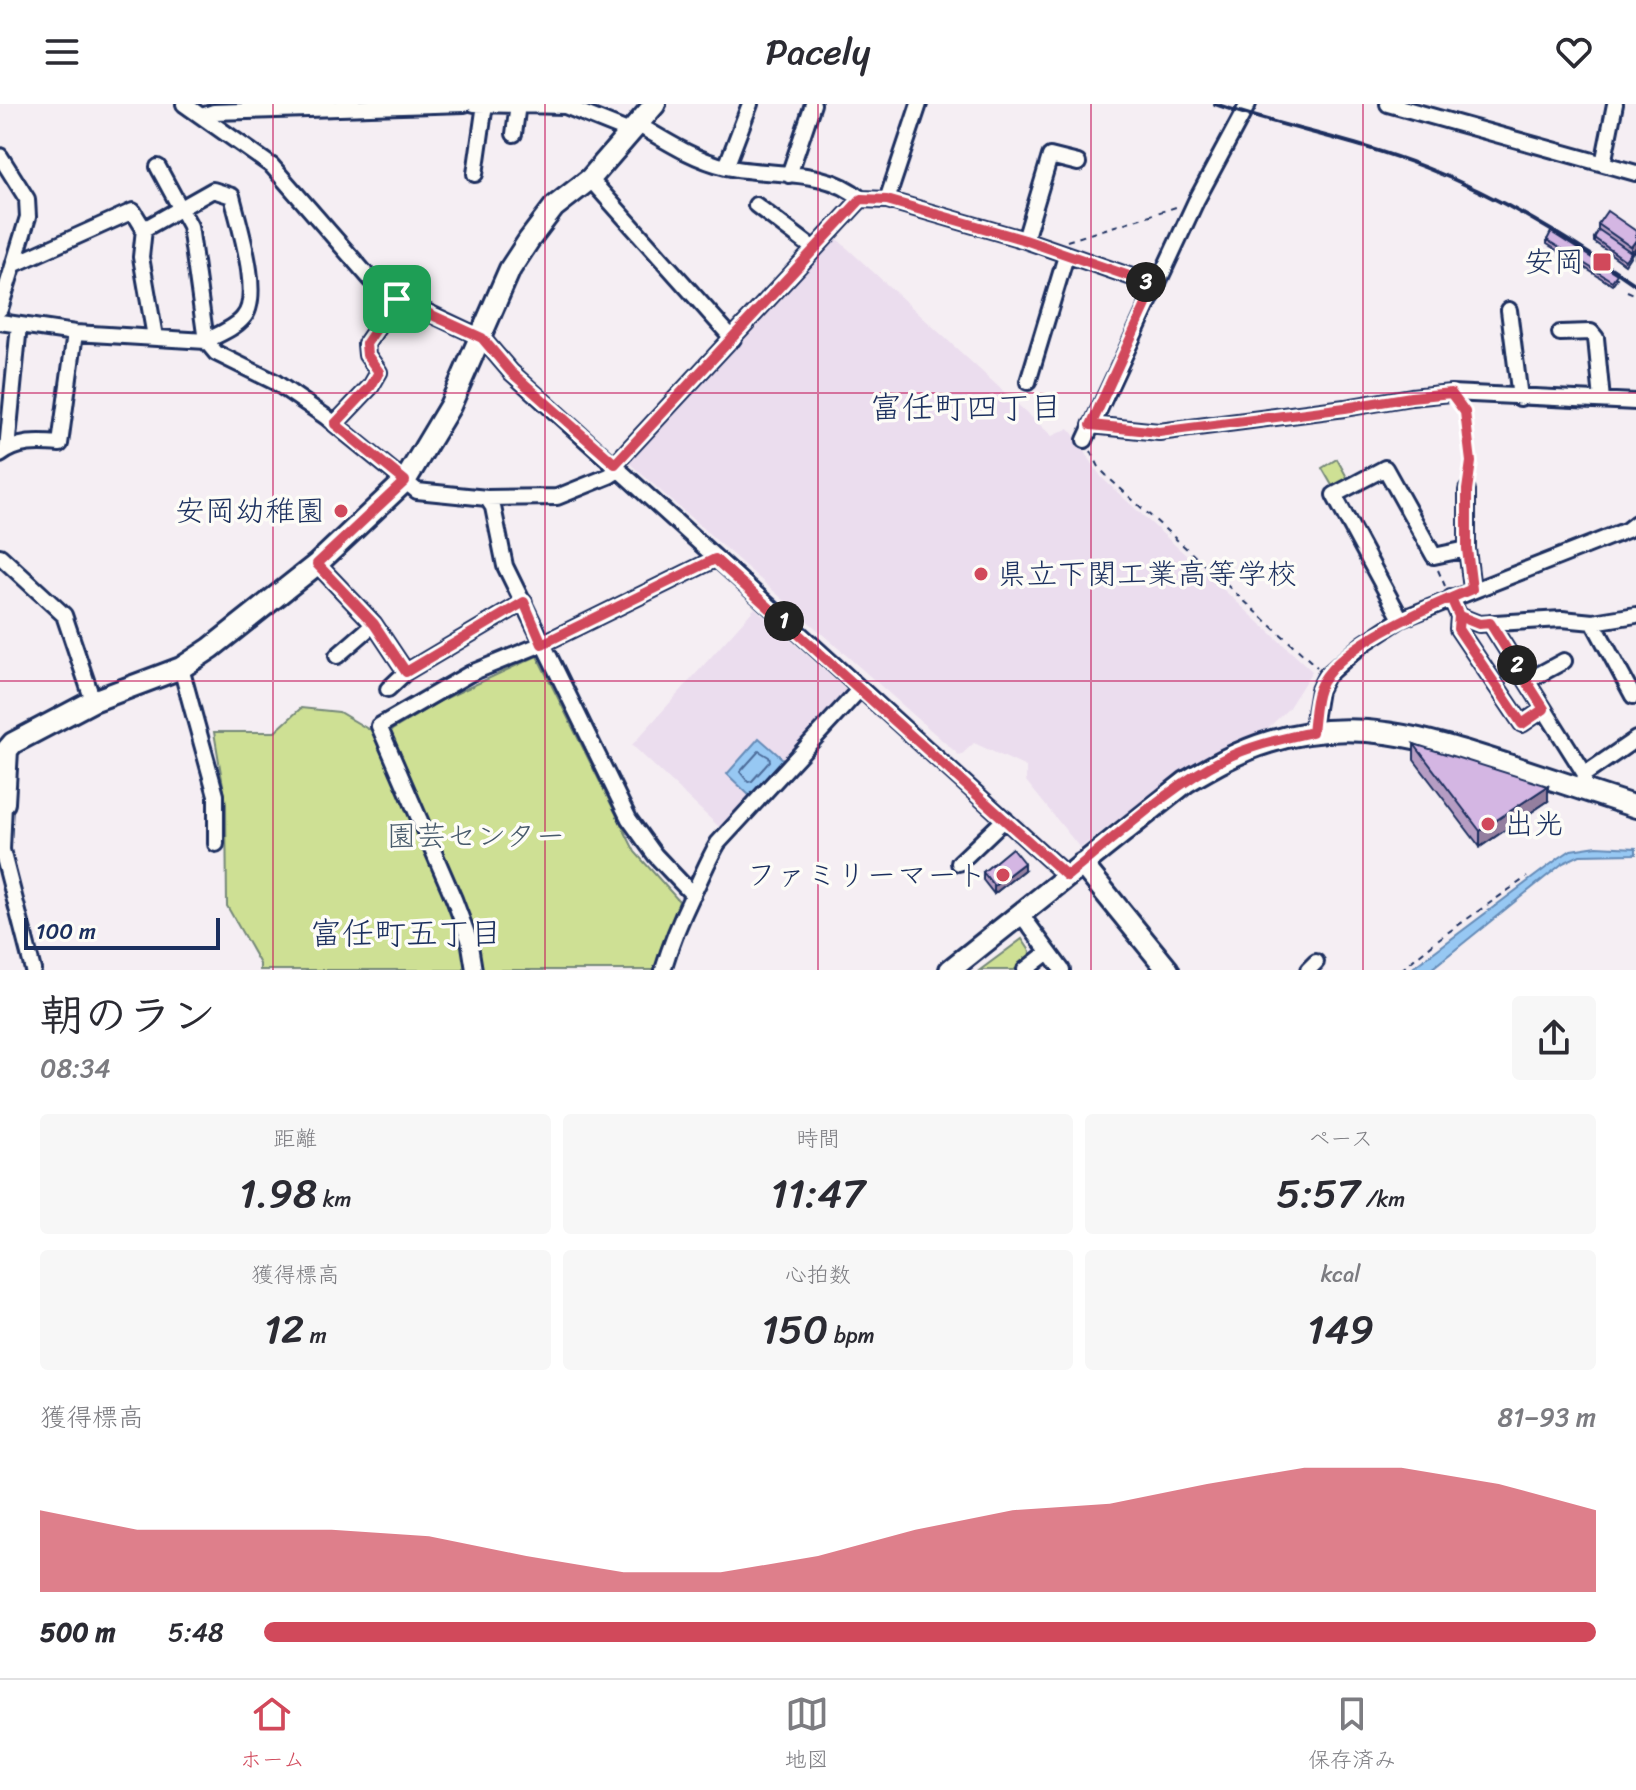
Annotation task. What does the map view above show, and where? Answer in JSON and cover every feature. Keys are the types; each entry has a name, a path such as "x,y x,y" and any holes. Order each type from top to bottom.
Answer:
{"street":[{"path":"184,104 272,166 380,290 482,338 511,372 859,690 1005,819 1074,870 1168,970"},
{"path":"202,116 214,112 465,104"},
{"path":"474,104 565,106 634,128 687,154 726,167 818,178 850,189 861,199 887,200 1025,240 1155,285"},
{"path":"475,174 485,104"},
{"path":"514,134 518,104"},
{"path":"33,970 2,850 7,750 13,743 93,701 181,668 211,648 317,564 405,481 450,406 510,269 529,240 554,207 590,179 655,104"},
{"path":"726,167 750,104"},
{"path":"789,175 813,104"},
{"path":"1085,440 1155,285 1248,104"},
{"path":"1388,104 1636,173"},
{"path":"1603,164 1615,104"},
{"path":"887,200 921,108"},
{"path":"1025,240 1050,156 1078,163"},
{"path":"0,309 28,217 27,199 2,161"},
{"path":"158,167 190,226 206,341 216,353 275,382 335,424 417,491 487,498 557,497 609,476 861,199"},
{"path":"590,179 733,339"},
{"path":"0,322 75,333 206,341 244,318 251,304 251,281 232,196 213,190 144,229"},
{"path":"756,205 814,249"},
{"path":"15,264 133,211 144,229 141,257 155,337"},
{"path":"1028,382 1066,256"},
{"path":"335,424 371,386 379,372 367,355 366,344 397,299"},
{"path":"1509,310 1520,398"},
{"path":"4,452 19,325"},
{"path":"1560,333 1591,332 1596,338 1602,400"},
{"path":"4,452 16,445 38,442 60,444 75,333"},
{"path":"1091,425 1159,432 1451,393 1636,402"},
{"path":"1401,619 1334,495 1385,468 1434,556 1467,549"},
{"path":"1467,490 1467,549 1472,589"},
{"path":"487,498 493,507 505,566 629,819 655,855 693,895"},
{"path":"1312,732 1319,690 1326,676 1363,644 1401,619 1627,530 1636,523"},
{"path":"0,556 64,615 93,701"},
{"path":"474,970 469,939 454,899 379,726 471,673 542,644 715,559"},
{"path":"317,564 374,624 406,672"},
{"path":"1451,598 1459,616 1458,629 1522,724 1544,709"},
{"path":"388,689 406,672 524,602"},
{"path":"1459,616 1479,624 1562,619 1593,622 1636,615"},
{"path":"1593,622 1633,696"},
{"path":"1490,623 1544,709 1584,782"},
{"path":"337,656 374,624"},
{"path":"1527,681 1564,661"},
{"path":"181,668 216,795 216,844"},
{"path":"663,970 673,935 705,864 718,843 859,690"},
{"path":"950,970 1186,782 1224,759 1270,741 1312,732 1374,731 1429,739 1584,782 1636,807"},
{"path":"1584,782 1636,739"},
{"path":"959,863 1005,819"},
{"path":"1020,913 1062,970"},
{"path":"1025,970 1048,952"}],"path":[{"path":"1044,248 1196,201"},
{"path":"1627,291 1636,295"},
{"path":"1451,393 1465,412 1471,462 1467,490"},
{"path":"1085,440 1100,469 1112,481 1326,676"},
{"path":"1434,556 1433,561 1451,598"},
{"path":"1401,970 1440,938 1527,877"}],"shaded area":[{"name":"県立下関工業高等学校","path":"835,237 1052,436 1069,428 1102,478 1312,671 1288,709 1267,729 1234,741 1182,771 1080,848 1026,781 1026,767 974,743 960,756 628,462"},
{"path":"755,608 859,702 733,840 632,745"}],"green space":[{"path":"1337,459 1349,481 1334,489 1322,468"},
{"name":"園芸センター","path":"537,656 635,852 679,901 657,970 260,970 260,964 227,906 226,803 214,732 275,732 301,708 339,712 368,729 392,730 442,700"},
{"path":"1022,939 1030,951 1029,959 1014,970 980,970"}],"water":[{"path":"759,738 783,759 750,796 727,774"},
{"path":"1597,846 1636,848 1636,854 1580,855 1563,863 1430,970 1410,970 1571,850"}],"building":[{"path":"1607,211 1636,231 1636,240 1631,247 1598,224"},
{"path":"1599,230 1631,252 1625,260 1594,238"},
{"path":"1551,232 1617,274 1612,281 1547,240"},
{"path":"1414,744 1548,786 1480,831"},
{"path":"1012,848 1024,863 994,886 983,872"}],"railway":[{"path":"1215,104 1372,149 1452,179 1534,220 1636,285"}],"place":[{"name":"安岡","path":"1602,262"},
{"name":"安岡幼稚園","path":"341,511"},
{"name":"県立下関工業高等学校","path":"981,574"},
{"name":"出光","path":"1488,824"},
{"name":"ファミリーマート","path":"1003,875"}],"district":[{"name":"富任町四丁目","path":"966,407"},
{"name":"富任町五丁目","path":"406,933"}],"route":[{"path":"397,299 366,344 367,355 379,372 371,386 335,424 405,481 317,564 374,624 406,672 524,602 542,644 715,559 1067,876 1186,782 1224,759 1270,741 1312,732 1319,690 1326,676 1363,644 1401,619 1451,598 1459,616 1479,624 1490,623 1544,709 1522,724 1458,629 1459,616 1451,598 1472,589 1467,549 1467,490 1471,462 1465,412 1451,393 1159,432 1091,425 1155,285 1025,240 887,200 861,199 615,464 511,372 482,338 397,299"}]}
